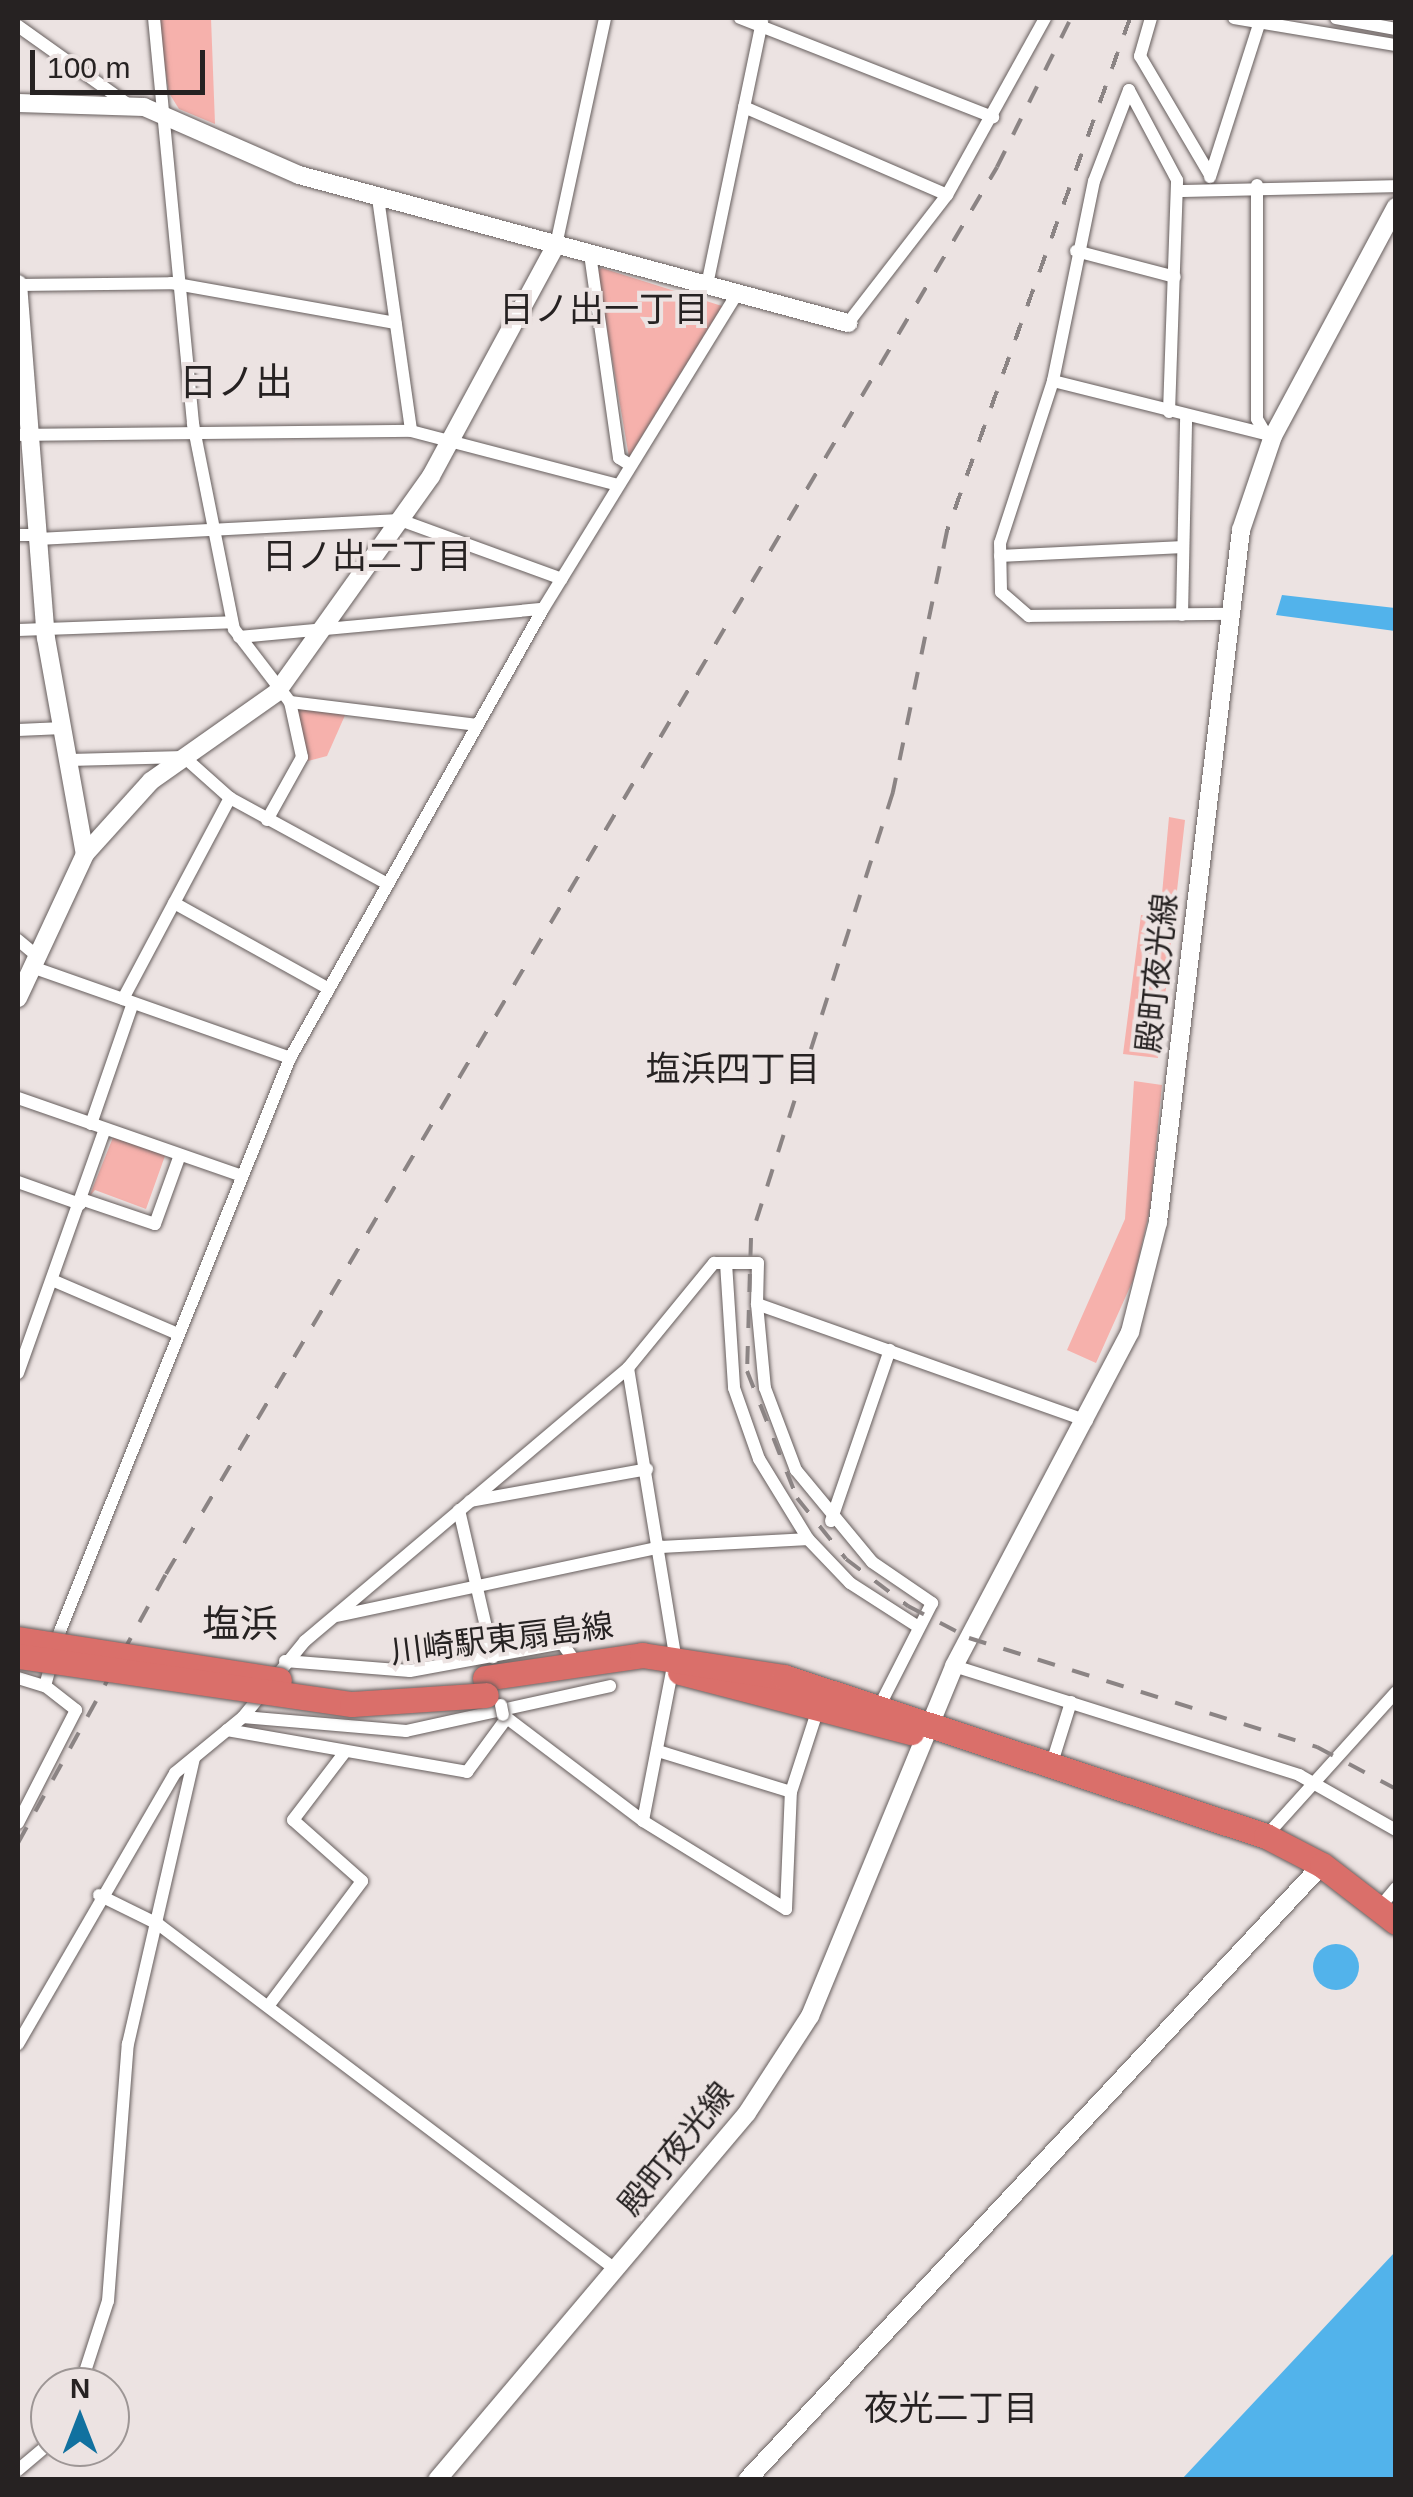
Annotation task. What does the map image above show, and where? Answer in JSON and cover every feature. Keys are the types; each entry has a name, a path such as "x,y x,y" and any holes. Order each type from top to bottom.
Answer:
{"highway":[{"name":"川崎駅東扇島線","path":"18,1638 356,1688 496,1695 573,1659 674,1664 879,1706 926,1731 1266,1836 1390,1906"},
{"name":"川崎駅東扇島線","path":"18,1656 352,1704 496,1695 594,1673 674,1664 900,1733 926,1731"}],"street":[{"path":"154,18 194,432 232,622 238,637 284,698 302,757 268,820"},
{"path":"18,998 85,854 184,757 284,698 322,628 400,520 450,442 556,244 606,18"},
{"path":"740,18 770,21 993,117"},
{"path":"18,103 126,104 164,113 269,166 848,324 947,195 993,117 1042,18"},
{"path":"1151,18 1140,56 1210,180"},
{"path":"1234,18 1260,19 1396,45"},
{"path":"1336,18 1396,29"},
{"path":"1210,180 1260,19"},
{"path":"707,284 744,107 770,21"},
{"path":"18,26 126,104"},
{"path":"1169,412 1178,191 1152,119 1129,90 1076,251 1054,381 1000,556 1001,592 1018,614 1228,614"},
{"path":"744,107 947,195"},
{"path":"1178,191 1210,180 1257,185 1396,186"},
{"path":"1257,185 1257,420 1269,435"},
{"path":"378,198 410,430"},
{"name":"殿町夜光線","path":"438,2480 747,2114 810,2016 954,1666 1087,1421 1130,1332 1156,1234 1228,614 1247,506 1269,435 1396,207"},
{"path":"1076,251 1175,278"},
{"path":"590,254 619,458 630,465"},
{"path":"85,854 46,630 24,434 18,285 181,285 395,322"},
{"path":"45,1686 178,1334 290,1058 543,609 738,292"},
{"path":"1054,381 1269,435"},
{"path":"1182,614 1186,417"},
{"path":"24,434 410,430 618,485"},
{"path":"18,535 216,531 400,520 562,580"},
{"path":"1000,556 1183,548"},
{"path":"238,637 543,609"},
{"path":"18,630 232,622"},
{"path":"284,698 476,724"},
{"path":"18,730 63,728"},
{"path":"69,760 184,757 230,798 388,884"},
{"path":"91,1124 128,1001 230,798"},
{"path":"174,903 330,989"},
{"path":"18,940 34,961 128,1001 290,1058"},
{"path":"18,1098 242,1176"},
{"path":"18,1372 105,1129"},
{"path":"18,1182 155,1224 180,1155"},
{"path":"726,1263 742,1416 808,1538 850,1583 917,1626"},
{"path":"18,2044 99,1895 162,1790 242,1716 285,1661 628,1368 694,1285 726,1263 758,1263 757,1304 772,1415 831,1521 932,1602 879,1706"},
{"path":"52,1280 178,1334"},
{"path":"757,1304 1087,1421"},
{"path":"18,1320 34,1326"},
{"path":"831,1521 890,1350"},
{"path":"628,1368 662,1548 674,1664 643,1821"},
{"path":"465,1506 647,1470"},
{"path":"227,1730 468,1772 496,1695 465,1506"},
{"path":"335,1616 662,1548 808,1538"},
{"path":"285,1661 410,1671 496,1695 643,1821 786,1910 791,1792 819,1706"},
{"path":"954,1666 1311,1782 1396,1830"},
{"path":"18,1678 45,1686 76,1710 18,1823"},
{"path":"242,1716 406,1731 610,1686"},
{"path":"1266,1836 1396,1692"},
{"path":"1050,1768 1071,1702"},
{"path":"658,1751 791,1792"},
{"path":"269,2005 362,1881 293,1820 345,1752"},
{"path":"86,2367 108,2300 128,2044 195,1756"},
{"path":"747,2480 1322,1865"},
{"path":"99,1895 158,1924 615,2269"}],"shaded area":[{"path":"157,18 211,18 215,124 179,109 169,93"},
{"path":"602,268 722,306 629,457 597,271"},
{"path":"297,707 346,713 327,756 308,761"},
{"path":"1169,817 1185,820 1158,1058 1123,1054 1141,915 1160,916"},
{"path":"1134,1081 1162,1085 1150,1209 1134,1278 1096,1363 1067,1350 1125,1219"},
{"path":"114,1135 166,1153 146,1209 95,1190 89,1197"}],"water":[{"path":"1282,595 1395,608 1395,631 1276,615"},
{"path":"1336,1944 1353,1950 1359,1967 1353,1984 1336,1990 1319,1984 1313,1967 1319,1950"},
{"path":"1395,2252 1395,2479 1182,2479"}],"railway":[{"path":"18,1843 166,1574 997,167 1071,18"},
{"path":"1130,18 947,531 893,792 751,1238 747,1371 797,1498 846,1559 908,1606 969,1638 1317,1747 1396,1789"}],"district":[{"name":"日ノ出一丁目","path":"604,309"},
{"name":"日ノ出","path":"236,383"},
{"name":"日ノ出二丁目","path":"367,556"},
{"name":"塩浜四丁目","path":"733,1069"},
{"name":"塩浜","path":"240,1625"},
{"name":"夜光二丁目","path":"951,2408"}]}
